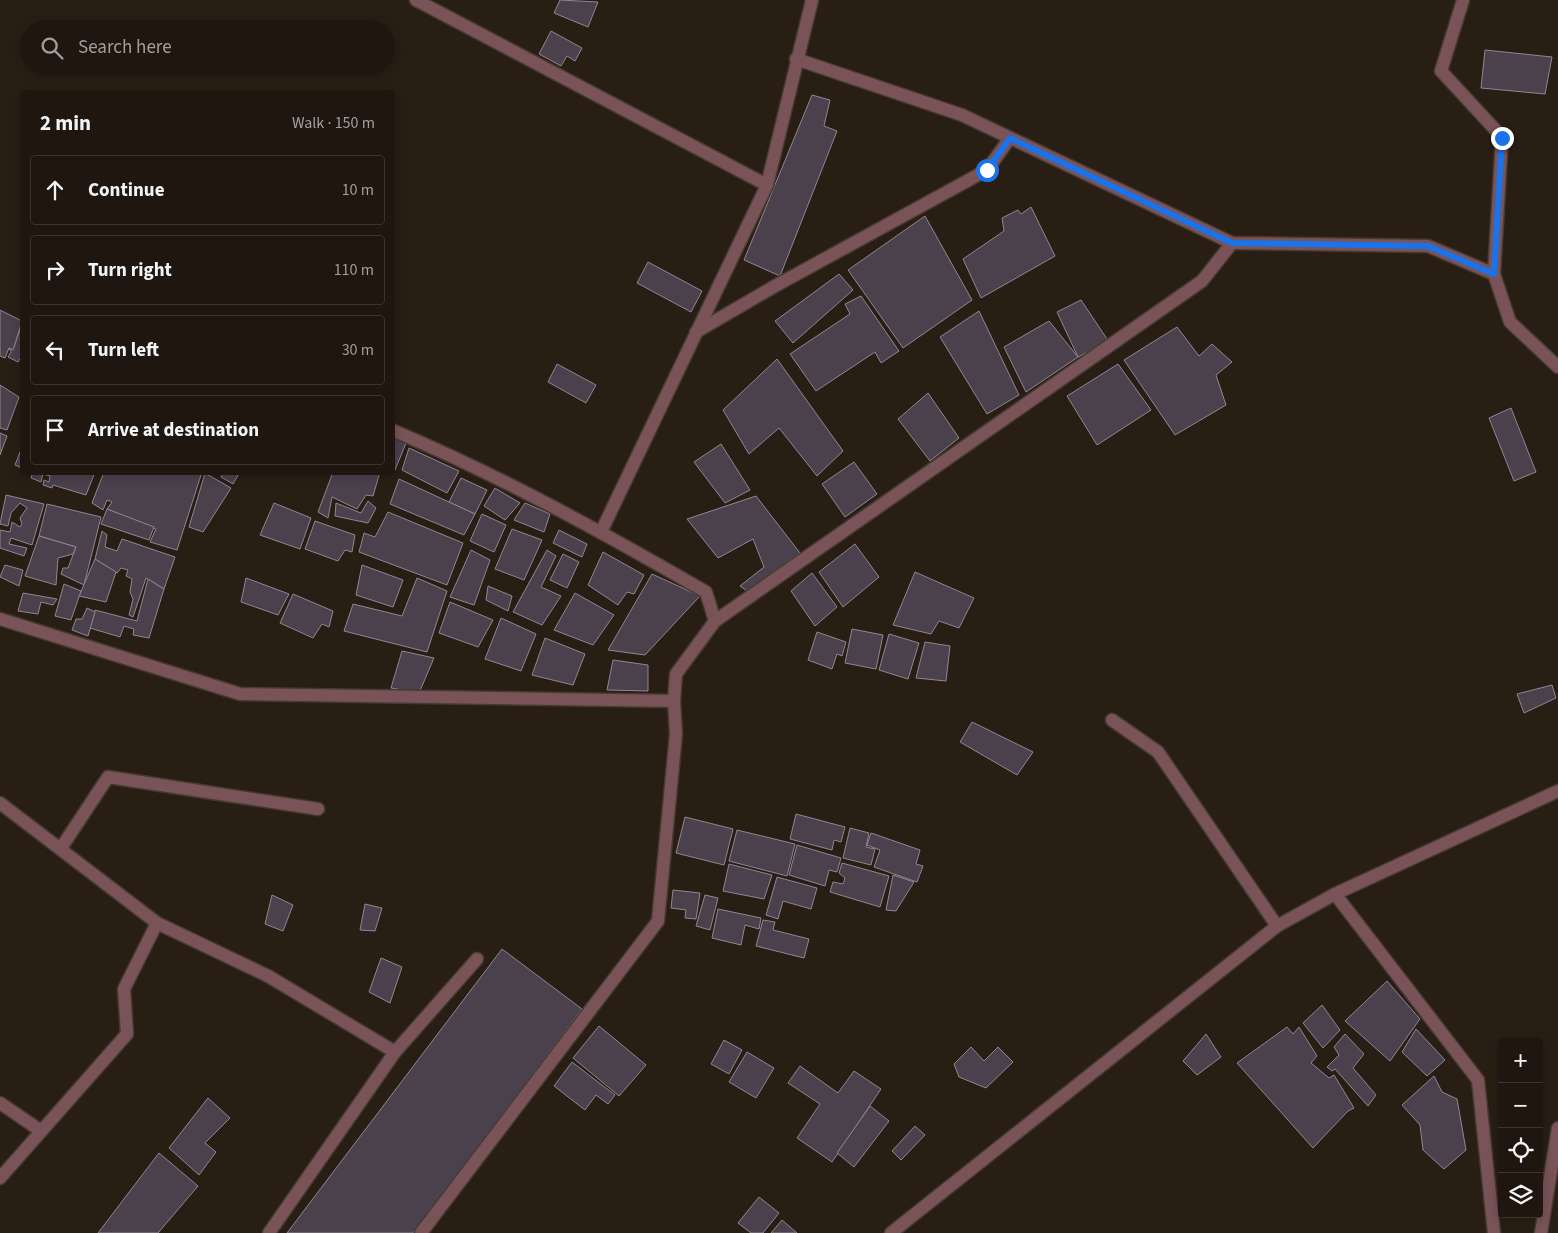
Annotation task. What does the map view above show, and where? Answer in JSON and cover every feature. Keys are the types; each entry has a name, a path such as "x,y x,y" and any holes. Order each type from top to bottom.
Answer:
{"street":[{"path":"416,0 767,185"},
{"path":"601,532 767,185 796,59 812,0"},
{"path":"1463,0 1441,71 1502,138 1494,274 1510,322 1558,367"},
{"path":"796,59 962,115 1232,243 1428,246 1494,274"},
{"path":"696,332 775,286 987,170 1010,138"},
{"path":"421,1233 658,921 676,734 674,701 676,674 715,621 1202,281 1232,243"},
{"path":"395,431 452,455 601,532 706,592 715,621"},
{"path":"0,619 240,694 674,701"},
{"path":"1112,720 1158,752 1278,926"},
{"path":"61,848 108,777 318,809"},
{"path":"891,1233 1278,926 1335,894 1558,791"},
{"path":"0,803 157,923 268,976 395,1052"},
{"path":"1335,894 1478,1080 1494,1233"},
{"path":"0,1178 127,1034 124,988 157,923"},
{"path":"269,1233 395,1052 477,959"},
{"path":"0,1103 41,1131"},
{"path":"1541,1233 1558,1128"}],"building":[{"path":"560,0 598,2 588,27 554,13"},
{"path":"551,31 582,48 575,61 567,56 561,66 539,54"},
{"path":"1485,50 1552,57 1545,94 1481,88"},
{"path":"812,95 830,100 824,126 837,131 780,276 744,260"},
{"path":"1031,207 1055,256 981,298 963,259 1004,231 1002,218 1018,210 1021,214"},
{"path":"925,216 972,300 903,348 848,270"},
{"path":"648,262 702,291 691,312 637,283"},
{"path":"839,274 853,290 793,343 775,321"},
{"path":"861,296 899,351 881,363 875,352 816,391 790,354 850,314 845,304"},
{"path":"1081,300 1109,342 1078,357 1057,312"},
{"path":"0,310 20,320 20,327 13,350 9,348 5,358 0,356"},
{"path":"979,311 1019,395 987,414 940,337"},
{"path":"1049,321 1078,357 1026,392 1004,347"},
{"path":"1177,327 1199,356 1212,344 1232,362 1216,375 1226,405 1175,435 1124,360"},
{"path":"20,330 20,359 18,362 8,357 11,352 9,348 13,350"},
{"path":"777,359 843,451 817,476 779,428 749,454 723,410"},
{"path":"557,364 596,385 586,403 548,382"},
{"path":"1118,364 1151,410 1097,445 1067,396"},
{"path":"0,385 19,397 7,430 0,428"},
{"path":"928,393 959,438 930,461 898,419"},
{"path":"1511,408 1536,472 1514,481 1489,418"},
{"path":"0,433 7,436 0,455"},
{"path":"395,438 406,443 395,470"},
{"path":"721,444 750,490 725,503 694,462"},
{"path":"409,448 459,471 447,493 402,470"},
{"path":"20,452 20,467 15,465"},
{"path":"854,462 877,494 845,517 822,484"},
{"path":"32,475 43,475 41,482 31,478"},
{"path":"46,475 94,475 86,495 53,485 52,488 43,485 44,480 49,482 50,476"},
{"path":"103,475 201,475 177,550 150,542 156,529 107,509 112,502 107,500 103,510 92,503"},
{"path":"204,475 208,475 231,488 203,532 189,527"},
{"path":"222,475 238,475 233,484 221,477"},
{"path":"332,475 379,475 373,496 366,495 357,509 332,497 328,518 318,512"},
{"path":"461,478 487,490 475,514 449,502"},
{"path":"399,479 475,514 464,535 390,504"},
{"path":"495,488 520,503 505,520 484,506"},
{"path":"6,495 44,504 32,545 11,538 9,544 27,548 24,556 0,548 0,530 10,532 12,522 20,527 22,524 20,518 27,508 20,503 11,513 8,526 0,524"},
{"path":"756,496 800,553 747,591 740,586 764,567 753,539 718,558 687,519"},
{"path":"368,501 376,508 368,523 335,516 336,503 361,513"},
{"path":"274,503 311,518 300,549 260,535"},
{"path":"525,503 550,514 544,532 514,520"},
{"path":"47,504 101,517 84,585 61,574 63,568 68,568 76,547 39,536"},
{"path":"107,509 154,527 149,540 101,524"},
{"path":"388,512 463,543 447,585 359,552 364,533 375,537"},
{"path":"482,514 506,525 494,552 470,541"},
{"path":"315,521 355,535 352,552 345,550 338,561 305,549"},
{"path":"512,529 542,540 524,580 495,569"},
{"path":"559,530 587,544 582,557 553,543"},
{"path":"102,531 107,535 105,547 117,551 122,539 175,557 164,589 146,578 133,617 129,615 133,599 130,592 132,579 126,576 128,570 121,568 117,573 95,559"},
{"path":"39,536 76,547 73,554 58,558 56,585 25,576"},
{"path":"855,544 879,577 843,607 819,572"},
{"path":"471,550 490,560 474,605 450,597"},
{"path":"547,550 556,556 541,587 561,596 542,625 513,612"},
{"path":"603,552 644,575 634,594 627,592 618,605 588,585"},
{"path":"563,554 579,562 567,588 550,580"},
{"path":"95,559 116,572 106,602 79,596"},
{"path":"5,565 23,570 19,586 0,577"},
{"path":"362,565 403,580 393,607 356,595"},
{"path":"915,572 974,598 959,628 939,621 931,634 893,625"},
{"path":"812,573 837,607 815,626 791,591"},
{"path":"652,574 700,596 645,655 608,650"},
{"path":"246,578 289,594 278,615 241,602"},
{"path":"417,578 447,591 427,652 344,631 353,604 402,616"},
{"path":"148,579 164,589 149,638 133,635 134,629 124,626 120,637 90,628 95,610 137,621"},
{"path":"64,584 81,591 71,620 55,616"},
{"path":"488,586 512,596 508,611 486,600"},
{"path":"23,593 57,599 53,605 41,602 38,614 18,611"},
{"path":"575,593 614,615 593,645 554,630"},
{"path":"293,594 333,611 329,627 322,624 313,638 280,623"},
{"path":"450,602 493,620 478,647 439,633"},
{"path":"87,608 95,612 88,636 72,630 76,619 82,619"},
{"path":"501,618 536,634 521,671 485,659"},
{"path":"852,629 883,635 876,669 845,663"},
{"path":"817,632 846,642 842,656 837,654 832,669 808,660"},
{"path":"889,634 919,643 908,679 879,670"},
{"path":"545,638 585,654 573,685 532,675"},
{"path":"925,642 950,646 946,681 916,678"},
{"path":"402,651 434,658 419,693 391,688"},
{"path":"613,660 648,665 648,691 607,690"},
{"path":"1552,685 1556,698 1524,713 1517,694"},
{"path":"972,722 1033,752 1017,775 960,742"},
{"path":"796,814 845,827 841,842 834,840 832,850 790,839"},
{"path":"685,817 733,829 724,865 676,853"},
{"path":"850,828 869,833 866,847 875,849 871,865 843,858"},
{"path":"737,830 795,844 787,876 729,861"},
{"path":"871,833 920,850 916,864 923,866 917,882 874,867 880,850 867,845"},
{"path":"797,845 841,858 837,872 829,870 825,886 789,875"},
{"path":"842,863 889,876 880,907 830,892 833,882 843,884 845,878 839,873"},
{"path":"729,864 772,875 764,899 723,891"},
{"path":"893,875 914,882 896,911 886,910"},
{"path":"777,877 817,888 811,909 783,901 778,919 766,915"},
{"path":"673,890 700,893 696,919 685,918 686,910 671,908"},
{"path":"272,895 293,905 283,931 265,924"},
{"path":"705,895 718,898 710,930 696,926"},
{"path":"365,904 382,908 375,931 360,930"},
{"path":"718,909 761,918 759,929 745,925 741,945 712,938"},
{"path":"763,920 775,922 773,930 809,939 804,958 756,946"},
{"path":"502,949 582,1009 413,1233 287,1233"},
{"path":"381,958 402,967 390,1003 369,992"},
{"path":"1387,981 1420,1019 1390,1061 1345,1021"},
{"path":"1322,1005 1340,1030 1323,1048 1303,1023"},
{"path":"599,1026 646,1065 619,1096 573,1058"},
{"path":"1287,1027 1293,1034 1299,1027 1317,1056 1311,1063 1329,1078 1334,1075 1354,1108 1348,1111 1313,1148 1237,1063"},
{"path":"1416,1029 1445,1060 1427,1076 1402,1052"},
{"path":"1206,1034 1221,1057 1197,1075 1183,1061"},
{"path":"1345,1034 1364,1054 1353,1068 1376,1095 1368,1106 1335,1069 1332,1071 1327,1067 1339,1055 1334,1047"},
{"path":"724,1040 742,1050 729,1074 711,1064"},
{"path":"971,1047 984,1061 998,1047 1013,1062 986,1088 959,1077 954,1064"},
{"path":"747,1052 774,1068 756,1098 729,1082"},
{"path":"572,1062 615,1095 608,1104 596,1095 585,1110 554,1086"},
{"path":"800,1066 838,1093 854,1071 881,1089 832,1162 797,1138 820,1104 788,1083"},
{"path":"1434,1076 1442,1092 1457,1099 1466,1150 1444,1169 1423,1150 1420,1125 1402,1105"},
{"path":"208,1098 230,1118 205,1143 216,1152 199,1175 169,1148"},
{"path":"870,1106 889,1121 854,1167 837,1153"},
{"path":"915,1126 925,1135 901,1160 892,1151"},
{"path":"159,1153 198,1186 158,1233 98,1233"},
{"path":"759,1197 779,1213 763,1233 751,1233 738,1223"},
{"path":"782,1220 797,1233 771,1233"}],"route":[{"path":"987,170 1010,138 1232,243 1428,246 1494,274 1502,138"}]}
